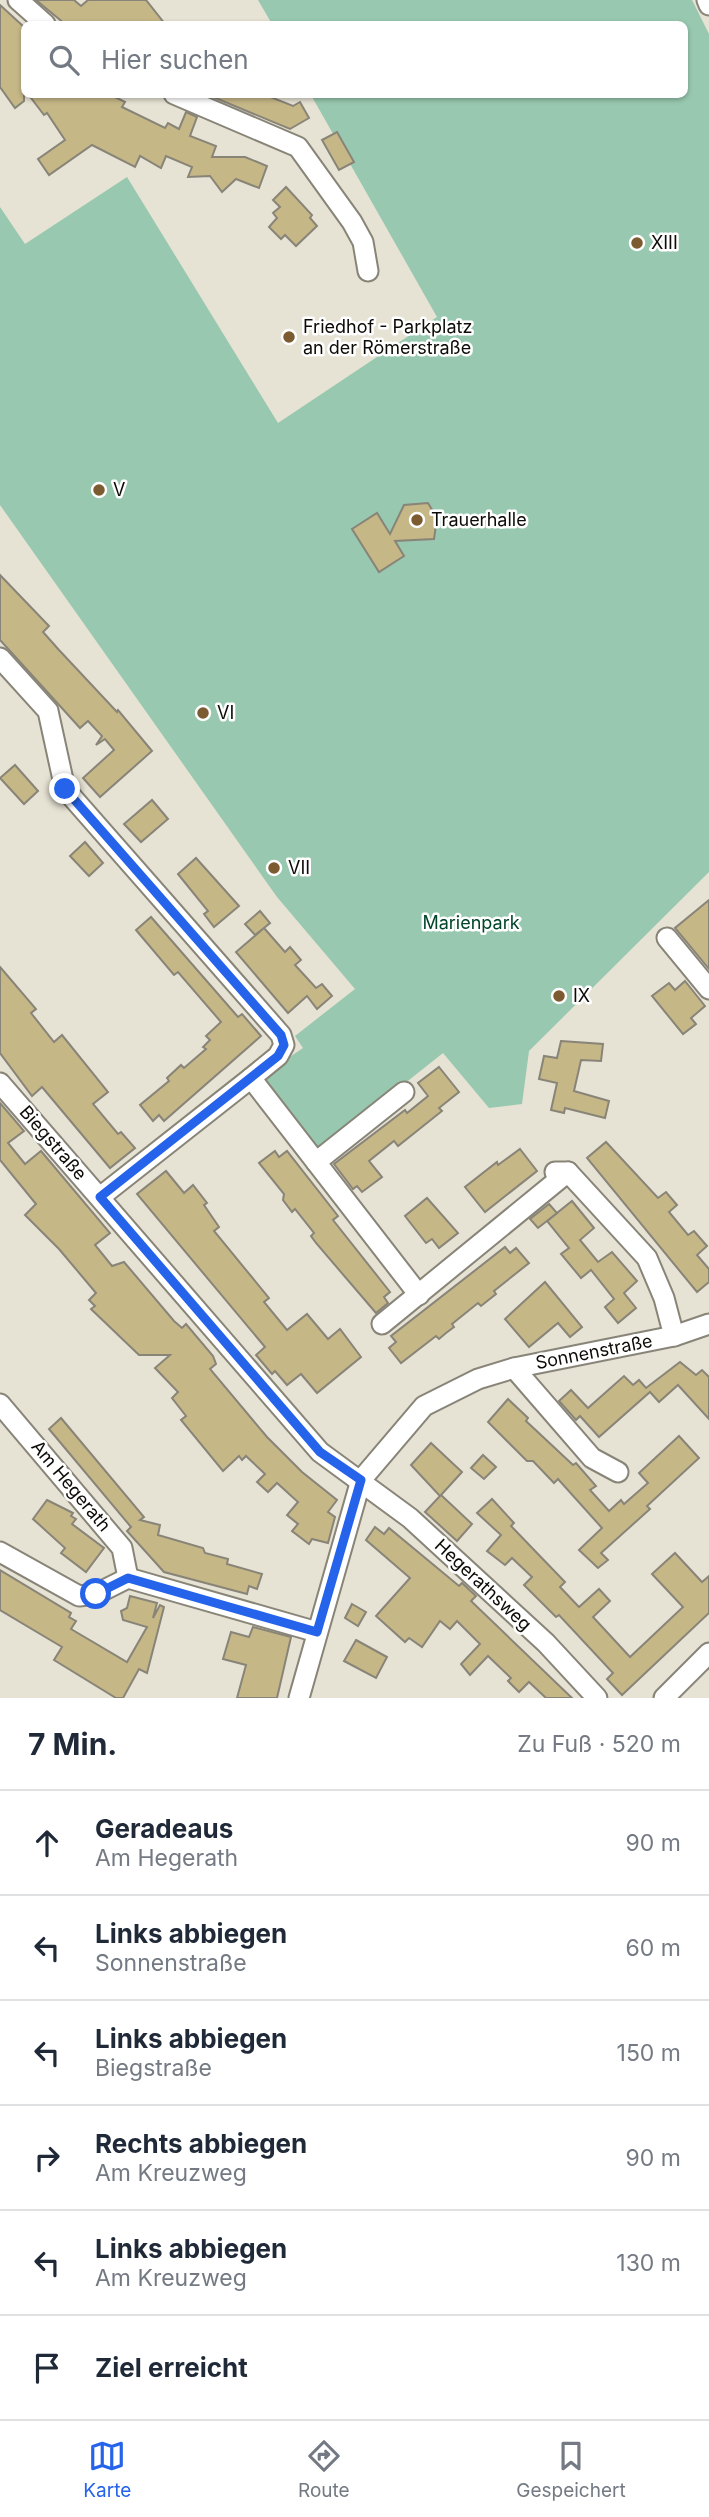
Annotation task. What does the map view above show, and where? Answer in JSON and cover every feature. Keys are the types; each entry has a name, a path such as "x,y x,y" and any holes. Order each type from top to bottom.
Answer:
{"street":[{"path":"18,0 42,21"},
{"path":"183,98 298,147 352,222 363,242 368,271"},
{"path":"0,658 48,711 65,789 281,1035 284,1045 278,1056 100,1197"},
{"path":"667,938 709,989"},
{"path":"251,1078 419,1295 382,1324"},
{"name":"Biegstraße","path":"0,1083 320,1452 361,1480"},
{"path":"316,1162 404,1091"},
{"name":"Sonnenstraße","path":"419,1295 560,1172 647,1258 664,1297 674,1336"},
{"name":"Sonnenstraße","path":"299,1698 361,1480 424,1406 478,1379 514,1368 674,1336 709,1324"},
{"name":"Sonnenstraße","path":"514,1368 592,1458 618,1472"},
{"name":"Am Hegerath","path":"0,1404 122,1548 128,1578"},
{"name":"Hegerathsweg","path":"361,1480 410,1518 479,1581 546,1643 597,1698"},
{"path":"0,1552 79,1596 96,1594 128,1578 317,1632"},
{"path":"664,1698 709,1653"}],"green space":[{"name":"Marienpark","path":"258,0 692,0 709,34 709,872 529,1051 522,1104 489,1108 443,1053 316,1154 256,1080 303,1048 295,1036 355,989 277,897 0,505 0,207 25,244 127,177 278,423 437,317 313,98 688,98 688,21 270,21"}],"building":[{"path":"36,0 74,0 81,6 88,0 146,0 163,21 61,21"},
{"path":"0,5 21,24 21,98 24,98 24,101 15,108 0,87"},
{"path":"31,98 117,98 125,102 122,107 165,128 168,123 179,129 186,112 197,117 190,136 216,146 212,157 245,157 267,166 259,188 236,179 222,192 210,176 188,177 192,167 166,156 161,168 140,156 135,167 92,145 49,175 38,159 65,140 47,113 44,115"},
{"path":"216,98 273,98 293,106 300,102 309,118 290,129"},
{"path":"337,132 354,162 339,170 322,140"},
{"path":"286,187 312,215 310,218 317,226 296,246 285,235 281,239 269,227 277,218 273,213 280,207 273,200"},
{"path":"428,503 437,518 434,539 395,541 404,556 379,572 352,529 377,513 390,534 404,505"},
{"path":"0,575 49,626 43,632 117,712 118,710 152,751 100,797 83,778 114,750 105,739 96,745 102,736 88,721 80,728 0,640"},
{"path":"15,765 38,791 24,804 0,778"},
{"path":"152,800 168,819 141,842 124,824"},
{"path":"85,842 103,863 89,876 70,856"},
{"path":"196,858 239,906 214,927 204,914 208,911 178,874"},
{"path":"709,900 709,969 675,928"},
{"path":"260,911 270,923 255,935 245,924"},
{"path":"151,917 238,1017 242,1014 261,1036 164,1121 159,1115 153,1121 140,1105 169,1081 167,1078 181,1065 184,1068 206,1049 203,1047 210,1040 206,1036 221,1022 178,972 174,975 136,930"},
{"path":"264,928 285,952 290,947 301,960 295,965 316,988 322,984 332,996 317,1009 307,996 288,1013 236,952"},
{"path":"0,967 36,1009 31,1013 54,1042 62,1035 108,1092 93,1104 118,1134 121,1132 135,1148 110,1168 42,1087 32,1096 0,1053"},
{"path":"685,981 705,1006 691,1018 696,1024 683,1034 652,996 669,983 675,990"},
{"path":"561,1041 603,1044 601,1061 581,1060 574,1091 609,1101 605,1118 565,1108 564,1113 551,1110 557,1083 539,1079 544,1056 557,1058"},
{"path":"439,1067 459,1092 439,1108 442,1111 398,1146 394,1141 369,1161 382,1177 362,1192 357,1186 353,1189 334,1164 405,1110 407,1113 428,1096 418,1083"},
{"path":"0,1103 24,1131 8,1143 25,1164 41,1151 110,1233 95,1245 112,1266 124,1262 174,1321 182,1328 186,1324 213,1356 216,1364 210,1369 267,1437 302,1472 337,1500 328,1512 335,1517 328,1543 312,1539 309,1544 292,1531 298,1524 287,1515 298,1502 277,1483 268,1492 257,1482 265,1474 246,1456 242,1460 239,1456 223,1471 181,1420 186,1416 172,1398 178,1392 155,1368 170,1355 139,1355 91,1309 95,1306 89,1300 96,1293 59,1249 25,1215 36,1204 0,1160"},
{"path":"606,1142 658,1198 666,1192 677,1205 669,1212 688,1235 694,1231 707,1246 697,1255 709,1269 709,1282 697,1292 587,1158"},
{"path":"520,1149 537,1171 485,1212 465,1187 497,1162 498,1165"},
{"path":"275,1151 279,1157 287,1151 338,1216 333,1220 390,1292 384,1297 388,1303 376,1313 316,1243 311,1236 314,1233 295,1209 292,1212 283,1200 284,1194 259,1163"},
{"path":"166,1171 184,1193 193,1185 207,1203 204,1205 219,1227 214,1231 269,1298 264,1302 287,1330 307,1314 328,1339 340,1329 361,1357 317,1393 301,1374 287,1385 275,1371 272,1374 256,1355 265,1347 137,1194"},
{"path":"427,1198 458,1233 439,1248 432,1239 426,1243 405,1216"},
{"path":"572,1201 594,1228 580,1240 598,1262 612,1252 637,1281 624,1293 636,1308 618,1323 605,1307 614,1299 591,1270 581,1278 561,1254 569,1248 547,1221"},
{"path":"549,1204 557,1213 538,1228 530,1219"},
{"path":"505,1247 510,1253 516,1248 529,1263 494,1291 496,1294 481,1306 478,1303 452,1324 454,1327 439,1339 436,1336 401,1363 389,1348 396,1342 391,1336"},
{"path":"545,1282 582,1327 570,1337 558,1323 529,1347 505,1319"},
{"path":"680,1362 696,1375 702,1370 709,1377 709,1419 678,1385 659,1402 650,1392 599,1437 580,1416 576,1420 559,1401 571,1390 588,1408 624,1376 633,1385 639,1380 646,1388"},
{"path":"508,1399 528,1418 526,1421 573,1465 576,1463 596,1486 590,1490 609,1511 621,1500 624,1504 648,1483 639,1473 679,1436 699,1458 647,1506 650,1509 601,1553 608,1560 598,1568 579,1550 602,1528 558,1479 554,1483 533,1461 527,1461 488,1422"},
{"path":"61,1418 144,1517 140,1520 160,1525 158,1535 203,1548 205,1553 228,1559 227,1564 262,1574 257,1589 249,1586 247,1594 164,1572 127,1531 131,1527 49,1429"},
{"path":"431,1443 462,1472 441,1495 472,1524 457,1541 425,1512 440,1496 411,1465"},
{"path":"483,1455 496,1467 484,1479 471,1468"},
{"path":"492,1499 514,1523 511,1526 565,1582 560,1587 579,1607 599,1589 610,1601 593,1617 630,1657 683,1607 652,1574 675,1553 702,1582 709,1576 709,1613 622,1695 607,1679 613,1673 559,1615 556,1617 524,1585 532,1577 512,1558 505,1565 487,1551 501,1535 477,1513"},
{"path":"47,1500 73,1513 71,1516 76,1519 72,1524 104,1548 86,1572 61,1553 65,1548 33,1519"},
{"path":"375,1527 384,1534 389,1528 459,1586 462,1583 476,1596 471,1601 572,1698 546,1698 529,1682 519,1692 508,1681 511,1678 488,1656 470,1675 461,1664 480,1644 457,1621 450,1629 440,1621 422,1647 409,1638 405,1642 376,1616 410,1578 366,1540"},
{"path":"0,1570 71,1613 69,1617 76,1621 71,1629 127,1662 147,1627 123,1620 121,1611 127,1608 130,1596 157,1603 153,1618 160,1605 164,1607 147,1673 139,1669 123,1698 116,1698 54,1660 62,1647 0,1610"},
{"path":"352,1604 366,1612 358,1626 345,1618"},
{"path":"253,1627 291,1637 277,1698 237,1698 246,1665 223,1659 231,1632 249,1637"},
{"path":"356,1640 387,1657 376,1678 344,1661"}],"place":[{"name":"XIII","path":"637,243"},
{"name":"Friedhof - Parkplatz an der Römerstraße","path":"289,337"},
{"name":"V","path":"99,490"},
{"name":"Trauerhalle","path":"417,520"},
{"name":"VI","path":"203,713"},
{"name":"VII","path":"274,868"},
{"name":"IX","path":"559,996"}],"route":[{"path":"65,789 281,1035 284,1045 278,1056 100,1197 320,1452 361,1480 317,1632 128,1578 96,1594"}]}
